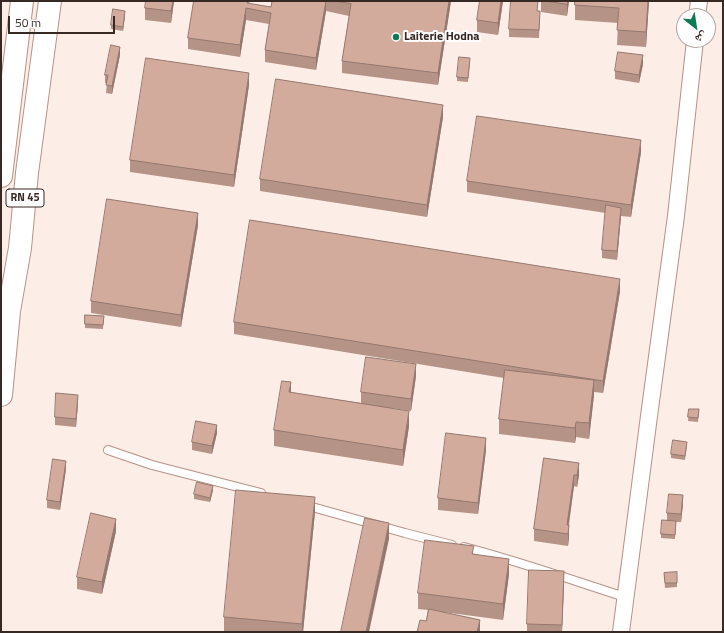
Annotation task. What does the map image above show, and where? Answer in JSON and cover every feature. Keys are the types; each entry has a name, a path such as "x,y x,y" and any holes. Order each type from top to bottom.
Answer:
{"highway":[{"name":"RN 45","path":"1,395 9,311 20,248 27,173 50,1"},
{"name":"RN 45","path":"1,176 21,11"}],"street":[{"path":"621,632 676,216 694,48"}],"lane":[{"path":"21,11 46,26 58,1"},
{"path":"108,450 152,465 267,495"},
{"path":"297,503 405,533 490,554 625,597"}],"building":[{"path":"146,1 173,1 171,11 145,8"},
{"path":"194,1 248,1 247,3 271,7 272,1 326,1 316,58 265,50 271,13 246,8 240,45 188,38"},
{"path":"334,1 449,1 438,73 342,61 351,4"},
{"path":"480,1 501,1 498,23 477,20"},
{"path":"511,1 538,1 537,11 540,11 539,30 509,29"},
{"path":"546,1 568,1 567,4"},
{"path":"575,1 648,1 646,32 617,30 619,8 575,5"},
{"path":"113,9 125,11 123,27 111,25"},
{"path":"111,45 120,47 112,86 106,85 108,75 105,75"},
{"path":"618,52 643,55 639,75 615,71"},
{"path":"459,57 470,58 468,78 457,77"},
{"path":"146,58 249,73 234,175 130,160"},
{"path":"276,79 443,105 427,205 260,179"},
{"path":"477,116 641,140 631,205 467,181"},
{"path":"107,199 198,213 181,315 91,301"},
{"path":"606,205 621,208 617,251 602,250"},
{"path":"250,220 620,279 603,381 234,322"},
{"path":"85,315 104,316 103,325 85,324"},
{"path":"366,357 416,364 411,399 361,392"},
{"path":"505,370 594,380 589,423 576,422 575,428 499,419"},
{"path":"282,381 291,382 289,392 409,411 403,450 274,430"},
{"path":"56,393 78,395 76,419 55,417"},
{"path":"689,409 699,409 698,418 688,417"},
{"path":"196,421 217,425 212,446 192,442"},
{"path":"446,433 486,438 478,503 438,498"},
{"path":"673,440 687,442 685,456 671,454"},
{"path":"544,458 579,463 577,475 574,475 567,525 569,525 568,534 534,529"},
{"path":"53,459 66,461 60,502 47,500"},
{"path":"197,482 213,486 210,498 194,494"},
{"path":"236,490 315,497 302,624 224,617"},
{"path":"669,494 683,495 681,514 667,513"},
{"path":"91,513 116,519 102,582 77,577"},
{"path":"365,518 389,523 366,632 341,632"},
{"path":"662,520 676,521 675,535 661,534"},
{"path":"425,540 474,546 472,554 509,559 503,604 418,593"},
{"path":"529,570 564,571 562,625 527,624"},
{"path":"677,572 677,583 665,583 664,573"},
{"path":"429,609 480,620 477,632 417,632 420,620 426,621"}],"place":[{"name":"Laiterie Hodna","path":"396,37"}]}
